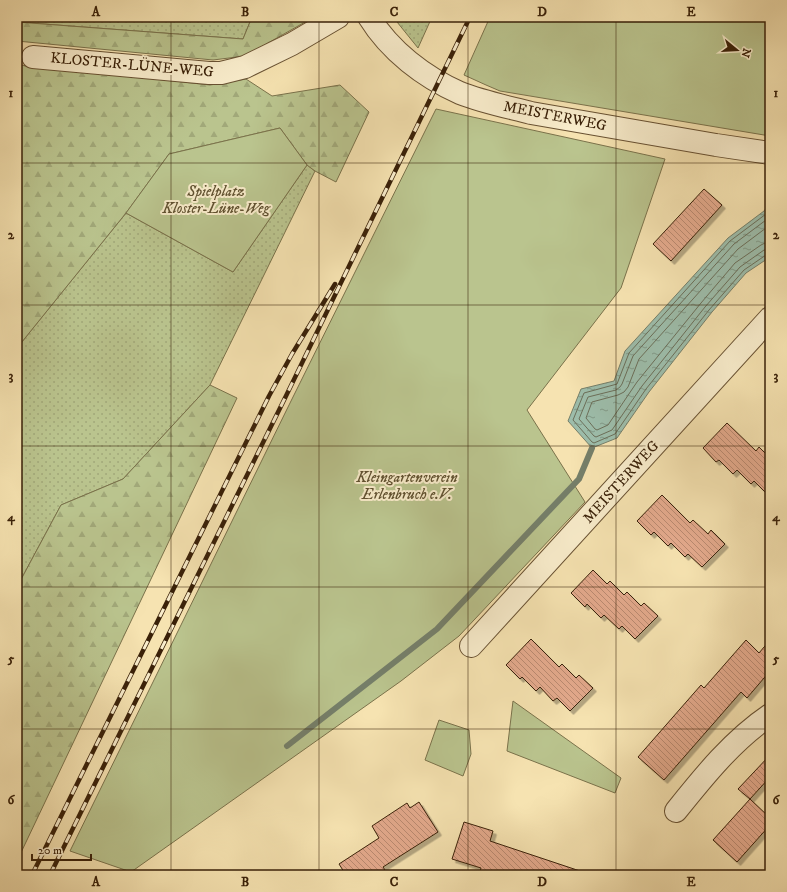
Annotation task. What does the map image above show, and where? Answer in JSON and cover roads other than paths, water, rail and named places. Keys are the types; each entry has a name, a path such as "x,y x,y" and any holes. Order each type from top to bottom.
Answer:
{"street":[{"name":"KLOSTER-LÜNE-WEG","path":"33,57 201,73 220,73 245,67 292,44 338,17"},
{"name":"MEISTERWEG","path":"369,17 390,44 403,57 426,75 461,93 531,113 770,153"},
{"name":"MEISTERWEG","path":"471,646 770,318"},
{"path":"676,811 701,780 733,746 756,724 770,714"}],"water":[{"path":"770,203 770,257 746,273 712,312 649,392 617,438 592,448 568,421 581,389 614,381 625,351 728,238 764,211"}],"waterway":[{"path":"287,746 437,629 579,479 592,448"}],"railway":[{"path":"50,875 285,398 470,17"},
{"path":"32,875 269,396 292,354 335,284"}],"park label":[{"name":"Spielplatz Kloster-Lüne-Weg","path":"216,200"},
{"name":"Kleingartenverein Erlenbruch e.V.","path":"407,486"}]}
